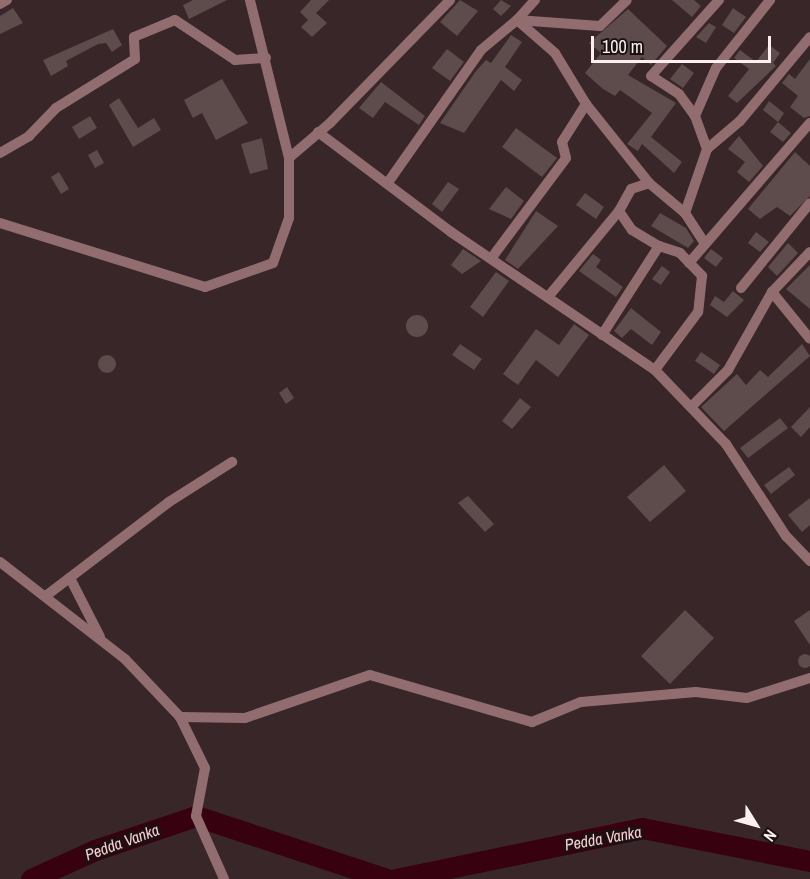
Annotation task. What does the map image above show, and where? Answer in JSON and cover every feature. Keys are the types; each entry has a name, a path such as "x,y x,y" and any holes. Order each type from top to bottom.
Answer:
{"street":[{"path":"0,4 7,0"},
{"path":"0,223 205,286 273,262 289,218 288,158 266,58 250,0"},
{"path":"288,158 318,132 450,0"},
{"path":"389,181 481,50 517,20 535,0"},
{"path":"517,20 600,26 627,0"},
{"path":"707,149 695,116 679,94 651,75 719,0"},
{"path":"695,116 716,68 770,0"},
{"path":"0,153 29,136 56,108 135,59 134,37 175,20 235,60 266,58"},
{"path":"517,20 555,53 586,104 649,183 685,213 705,244"},
{"path":"685,213 707,149 740,122 810,37"},
{"path":"493,256 566,158 562,142 586,104"},
{"path":"689,263 810,123"},
{"path":"318,132 389,181 451,232 493,256 548,297 655,370 693,405 810,561"},
{"path":"548,297 619,211 631,189 649,183"},
{"path":"741,288 810,203"},
{"path":"619,211 632,230 689,263 702,276 698,312 655,370"},
{"path":"602,335 659,246"},
{"path":"693,405 728,370 772,292 810,252"},
{"path":"772,292 810,339"},
{"path":"47,595 169,502 232,462"},
{"path":"0,562 47,595 103,642 165,697 180,717 205,768 196,816 224,879"},
{"path":"70,578 103,642"},
{"path":"180,717 245,718 370,675 532,722 581,702 696,692 747,698 810,678"}],"building":[{"path":"193,0 227,0 189,19 183,5"},
{"path":"311,0 329,0 316,13 327,23 312,37 301,27 308,20 300,12"},
{"path":"460,0 478,11 457,36 440,22"},
{"path":"501,0 511,6 501,16 493,9"},
{"path":"672,0 694,0 701,6 692,17"},
{"path":"13,8 23,23 0,34 0,16"},
{"path":"733,8 746,17 734,33 722,25"},
{"path":"628,9 667,46 651,65 642,57 628,75 676,103 651,137 682,162 674,173 642,144 638,151 627,144 652,113 620,90 615,96 603,89 585,73 601,53 589,43"},
{"path":"709,23 716,27 706,43 696,37"},
{"path":"113,29 122,45 112,52 106,43 98,44 66,61 68,66 51,76 43,60"},
{"path":"511,35 522,42 505,67 522,80 514,91 501,80 464,133 440,123 476,71 486,60 491,63"},
{"path":"769,45 780,53 773,63 776,66 737,103 728,96 749,69 734,58 740,50 756,62"},
{"path":"447,49 464,62 450,81 432,68"},
{"path":"810,59 810,116 804,118 790,107 798,96 782,83 789,74 795,79"},
{"path":"682,64 694,73 683,88 670,79"},
{"path":"222,79 248,123 216,140 202,113 193,118 184,100"},
{"path":"381,82 425,116 419,125 385,102 373,118 359,108"},
{"path":"119,98 138,128 154,118 161,130 133,147 109,105"},
{"path":"769,101 784,113 778,122 763,110"},
{"path":"90,116 97,128 79,139 72,127"},
{"path":"778,122 791,133 783,142 770,132"},
{"path":"516,128 557,158 542,177 502,147"},
{"path":"739,136 763,166 749,182 737,172 745,162 728,149"},
{"path":"262,138 268,169 250,174 241,144"},
{"path":"97,150 104,163 95,168 88,155"},
{"path":"795,152 810,166 810,196 790,216 777,207 760,219 748,209"},
{"path":"59,172 69,189 61,194 51,177"},
{"path":"448,182 459,189 442,212 432,204"},
{"path":"506,187 524,201 511,219 489,209"},
{"path":"585,193 604,207 596,219 576,205"},
{"path":"536,211 558,226 518,269 505,260"},
{"path":"660,213 686,228 694,241 688,248 651,226"},
{"path":"756,232 769,242 760,252 748,243"},
{"path":"788,243 798,253 777,276 768,267"},
{"path":"463,249 481,261 462,274 451,265"},
{"path":"711,249 723,258 716,267 704,258"},
{"path":"593,254 601,260 596,267 623,287 616,297 579,271"},
{"path":"810,265 810,309 786,289"},
{"path":"662,266 670,272 661,285 652,279"},
{"path":"496,272 509,281 483,317 470,307"},
{"path":"733,291 744,300 727,317 710,305 715,296 724,302"},
{"path":"631,308 661,332 652,345 631,329 622,338 614,331"},
{"path":"417,315 425,318 428,326 425,334 417,337 409,334 406,326 409,318"},
{"path":"574,324 589,335 558,377 536,360 518,385 503,374 536,329 559,345"},
{"path":"460,344 482,359 474,370 452,355"},
{"path":"802,344 810,356 724,431 701,407 737,374 746,385 760,370 768,377"},
{"path":"701,352 720,365 714,374 695,361"},
{"path":"103,355 111,355 116,360 114,371 103,373 98,368 98,360"},
{"path":"287,387 294,398 286,404 279,393"},
{"path":"520,398 531,407 512,429 502,421"},
{"path":"810,407 810,427 801,437 791,427"},
{"path":"780,418 788,428 748,458 740,448"},
{"path":"664,465 686,491 650,522 627,497"},
{"path":"789,467 795,475 771,494 764,485"},
{"path":"468,496 494,524 485,532 458,503"},
{"path":"810,498 810,525 802,532 788,515"},
{"path":"685,610 714,638 670,684 641,656"},
{"path":"810,610 810,645 794,621"},
{"path":"802,654 808,654 812,661 808,668 802,668 798,664 798,658"}],"waterway":[{"name":"Pedda Vanka","path":"31,879 95,850 196,816 386,879"},
{"name":"Pedda Vanka","path":"396,879 642,828 810,861"}]}
